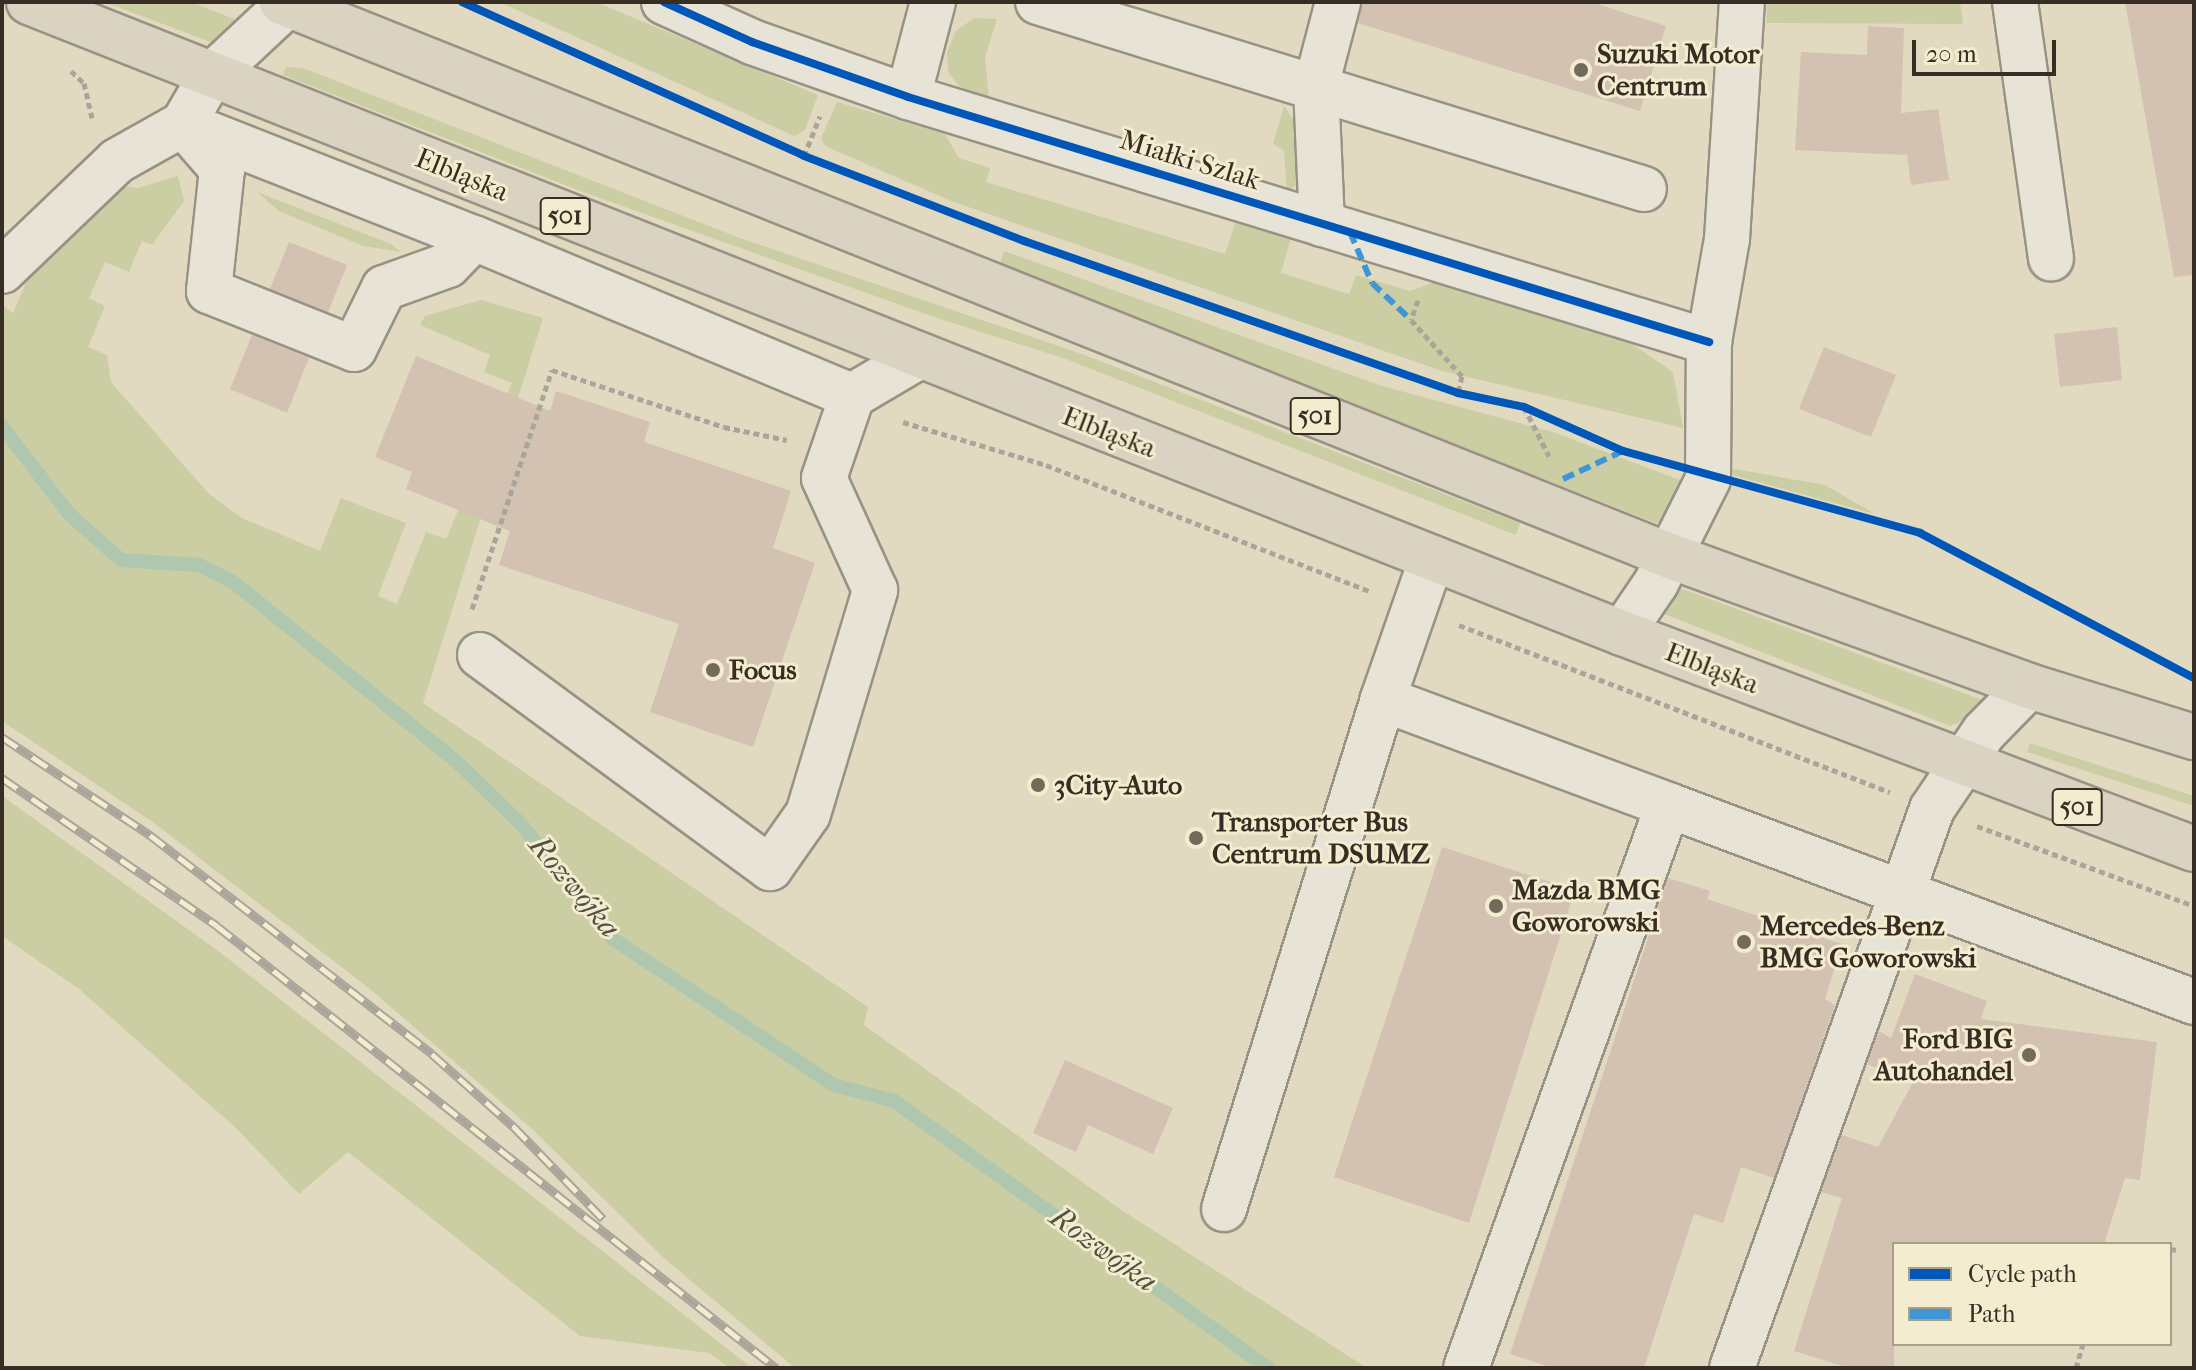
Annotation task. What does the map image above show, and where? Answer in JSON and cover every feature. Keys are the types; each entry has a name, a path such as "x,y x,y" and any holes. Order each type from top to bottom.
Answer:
{"main road":[{"name":"Elbląska","path":"29,2 1622,633 1960,764 2194,849"},
{"name":"501","path":"285,3 1670,556 2029,686 2194,737"}],"street":[{"name":"Miałki Szlak","path":"664,2 752,42 908,97 1709,342"},
{"path":"908,97 933,2"},
{"path":"1038,2 1644,189"},
{"path":"1322,224 1316,86 1338,2"},
{"path":"1622,633 1670,556 1708,479 1709,342 1727,239 1742,2"},
{"path":"2015,2 2051,258"},
{"path":"2,271 117,161 183,124 211,76 285,3"},
{"path":"183,124 474,238 852,396"},
{"path":"183,124 222,169 209,291 354,349 384,288 448,265 474,238"},
{"path":"480,655 770,868 808,814 875,590 824,478 852,396 920,356"},
{"path":"1224,1209 1383,699 1432,558"},
{"path":"1732,1368 1932,809 1960,764 2029,686"},
{"path":"1383,699 1902,890 2194,1002"},
{"path":"1466,1368 1668,805"}],"path":[{"path":"66,66 84,83 93,112 93,136"},
{"path":"804,156 813,135"},
{"path":"1432,257 1411,320 1462,376 1458,393"},
{"path":"480,655 465,630 552,370 724,427 769,434 832,456"},
{"path":"1524,407 1538,414"},
{"path":"1524,407 1557,469"},
{"path":"896,420 1046,465 1932,809 2194,906"},
{"path":"2076,1368 2082,1346"}],"green space":[{"path":"105,2 191,2 257,28 210,42"},
{"path":"499,2 596,2 818,95 805,130 794,136"},
{"path":"1767,2 1960,2 1963,24 1766,23"},
{"path":"974,18 997,19 985,57 989,101 959,86 948,72 947,52 956,31"},
{"path":"286,67 303,68 740,238 1082,354 1520,523 1516,535 1063,358 937,318 583,192 283,75"},
{"path":"837,102 945,134 959,158 990,168 986,182 1225,254 1236,221 1291,238 1281,273 1349,294 1356,275 1410,291 1435,282 1632,344 1673,372 1683,428 1442,371 951,201 825,146 821,138"},
{"path":"1284,106 1299,127 1299,183 1287,192 1284,150 1273,144"},
{"path":"178,176 184,201 152,245 142,241 129,272 105,262 89,298 105,306 88,347 107,355 111,382 208,493 242,518 320,551 341,498 406,523 378,596 397,604 426,532 446,539 512,383 484,372 490,355 420,325 425,316 481,300 543,318 423,703 868,1007 864,1025 1120,1209 1367,1368 795,1368 665,1259 531,1128 370,989 154,823 2,721 2,305 13,313 31,271 120,186 138,188"},
{"path":"257,192 391,244 401,252 363,246 279,211"},
{"path":"1004,251 1382,386 1553,432 1685,482 1665,524 1656,523 999,265"},
{"path":"1729,468 1825,485 1875,514 1732,475"},
{"path":"1680,588 1999,706 1950,726 1649,608"},
{"path":"2030,743 2194,796 2194,806 2027,752"},
{"path":"2,796 217,950 752,1368 730,1368 709,1353 580,1336 348,1152 299,1194 236,1128 79,989 2,936"}],"building":[{"name":"Suzuki Motor Centrum","path":"1362,2 1591,2 1666,26 1640,111 1358,23"},
{"path":"2125,2 2194,2 2194,275 2174,277"},
{"path":"1868,26 1904,28 1901,113 1938,109 1949,180 1911,185 1907,155 1795,150 1801,52 1867,55"},
{"path":"289,242 347,265 328,312 270,289"},
{"path":"2117,327 2122,380 2060,387 2054,334"},
{"path":"252,335 309,358 287,413 230,389"},
{"path":"1824,347 1896,375 1871,437 1799,409"},
{"path":"416,356 550,411 556,391 650,422 644,442 791,491 773,548 815,563 753,747 650,712 679,624 499,565 510,531 406,489 412,472 375,457"},
{"path":"1442,847 1575,890 1469,1223 1334,1177"},
{"path":"1668,878 1710,891 1707,899 1842,944 1825,999 1835,1005 1774,1178 1741,1167 1723,1223 1694,1214 1644,1368 1553,1368 1510,1354"},
{"path":"1915,974 1987,1001 1981,1019 2157,1042 2140,1180 2125,1178 2105,1242 1892,1242 1894,1368 1849,1368 1794,1351 1842,1198 1821,1192 1842,1135 1878,1147 1913,1082 1867,1064 1879,1031 1891,1038"},
{"path":"1065,1060 1173,1108 1153,1154 1088,1125 1076,1152 1033,1133"}],"waterway":[{"name":"Rozwójka","path":"2,426 68,513 121,560 199,565 232,581 457,762 521,824 613,939 834,1085 894,1101 1268,1368"}],"railway":[{"path":"2,737 150,835 432,1054 514,1127 603,1219"},
{"path":"2,778 217,926 776,1368"}],"marked path":[{"path":"1350,232 1372,283 1411,320"},
{"path":"1563,479 1623,451"}],"cycle path":[{"path":"462,2 804,156 1024,241 1458,393 1524,407 1623,451 1920,533 2194,678"},
{"path":"664,2 752,42 908,97 1709,342"}],"place":[{"name":"Suzuki Motor Centrum","path":"1581,70"},
{"name":"Focus","path":"713,670"},
{"name":"3City-Auto","path":"1038,785"},
{"name":"Transporter Bus Centrum DSUMZ","path":"1196,838"},
{"name":"Mazda BMG Goworowski","path":"1496,906"},
{"name":"Mercedes-Benz BMG Goworowski","path":"1744,942"},
{"name":"Ford BIG Autohandel","path":"2029,1055"}]}
